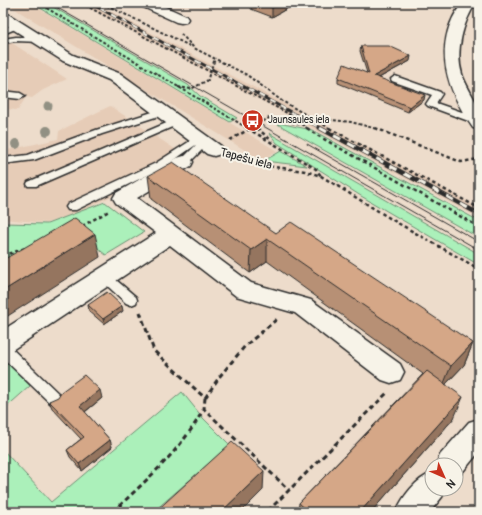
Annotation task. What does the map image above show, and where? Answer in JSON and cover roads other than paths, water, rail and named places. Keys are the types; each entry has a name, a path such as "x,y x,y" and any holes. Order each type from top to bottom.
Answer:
{"street":[{"path":"146,3 181,19"},
{"path":"469,3 465,7 457,24 453,46 453,72 466,103 478,122"},
{"path":"8,25 40,40 68,58 115,77 205,144"},
{"path":"184,162 123,198 244,290 303,306 391,381"},
{"path":"3,342 171,234"},
{"path":"457,457 479,431"},
{"path":"411,512 424,497"}],"lane":[{"path":"3,40 40,40"},
{"path":"395,79 437,94 431,104 478,122"},
{"path":"3,94 20,96"},
{"path":"3,161 30,158 99,132 162,112"},
{"path":"32,184 176,122"},
{"path":"184,162 205,144"},
{"path":"72,207 205,144"},
{"path":"105,277 131,300"},
{"path":"3,349 55,399"}],"tram line":[{"path":"49,3 479,250"},
{"path":"307,144 479,242"}],"railway":[{"path":"90,3 322,129"},
{"path":"320,128 479,214"}],"place":[{"name":"Jaunsaules iela","path":"253,120"}]}
